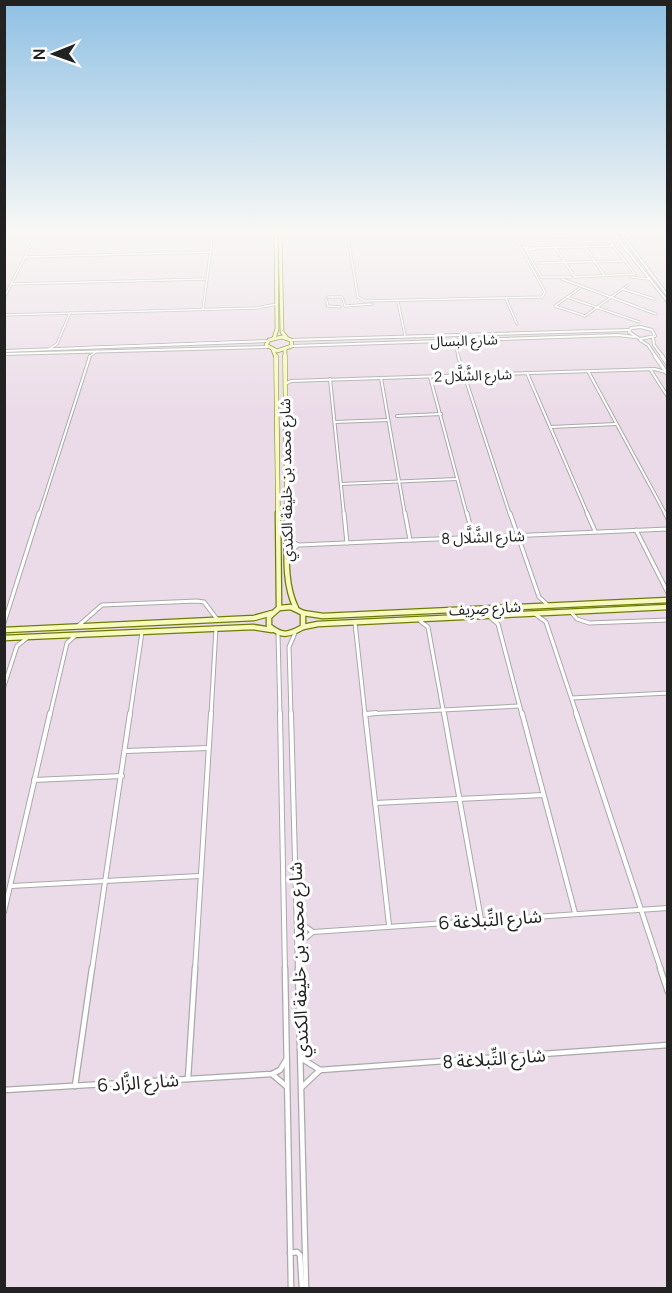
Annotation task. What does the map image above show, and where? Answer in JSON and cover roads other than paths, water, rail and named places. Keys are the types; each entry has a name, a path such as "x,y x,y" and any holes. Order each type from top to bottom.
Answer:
{"main road":[{"path":"274,338 277,293"},
{"path":"280,293 282,332 291,340 292,346 285,350 273,350 267,347 267,341 286,337"},
{"name":"شارع محمد بن خليفة الكندي","path":"273,350 276,356 279,608"},
{"name":"شارع محمد بن خليفة الكندي","path":"285,350 289,590 296,608"},
{"name":"شارع صِرِيف","path":"303,613 323,616 665,600"},
{"name":"شارع صِرِيف","path":"303,627 355,622 668,607"},
{"path":"4,630 254,618 272,613 279,608 296,608 303,613 305,618 303,627 295,633 278,634 272,630 253,627 7,638"},
{"path":"272,613 268,621 272,630"}],"street":[{"path":"203,309 205,293"},
{"path":"357,293 358,297 369,304"},
{"path":"344,306 342,297 327,298 328,306 340,307 374,303 506,299 543,296 544,293"},
{"path":"572,293 555,306 582,316 617,293"},
{"path":"597,293 656,314"},
{"path":"636,293 654,299"},
{"path":"567,297 639,322"},
{"path":"506,299 517,324"},
{"path":"398,302 405,335"},
{"path":"269,307 277,304"},
{"path":"4,315 269,307 277,309"},
{"path":"340,307 340,313"},
{"path":"47,349 57,344 70,313"},
{"name":"شارع البسال","path":"291,340 629,330 637,326 649,328 655,334 653,337 618,335 292,346"},
{"path":"629,330 648,345 666,374"},
{"path":"405,335 411,338"},
{"path":"401,338 405,335"},
{"path":"653,337 654,345 668,365"},
{"path":"453,340 538,597 550,605"},
{"path":"5,353 47,349 267,341"},
{"path":"57,344 65,349"},
{"path":"5,353 267,347"},
{"path":"82,351 90,355"},
{"path":"11,629 6,621 90,355 99,351"},
{"name":"شارع الشَّلَّال 2","path":"655,369 661,366"},
{"path":"650,369 668,397"},
{"name":"شارع الشَّلَّال 2","path":"284,378 291,381 650,369 666,374"},
{"path":"588,371 668,519"},
{"path":"527,373 552,426 595,532"},
{"path":"430,376 473,537"},
{"path":"381,378 410,540"},
{"path":"330,379 347,543"},
{"name":"شارع الشَّلَّال 2","path":"284,385 291,381"},
{"path":"397,416 441,414"},
{"path":"335,422 388,420"},
{"path":"552,426 616,424"},
{"path":"341,483 457,479"},
{"name":"شارع الشَّلَّال 8","path":"288,540 299,545 668,529"},
{"path":"636,531 667,593 665,600"},
{"path":"288,553 299,545"},
{"path":"535,606 538,597"},
{"path":"76,627 100,606 135,604 204,602 218,620"},
{"path":"571,612 577,619 589,623 668,620"},
{"path":"534,613 546,622 668,992"},
{"path":"546,622 550,613"},
{"path":"498,624 504,615"},
{"path":"487,616 498,624 575,913"},
{"path":"428,627 435,618"},
{"path":"417,619 428,627 481,919"},
{"path":"355,622 389,925"},
{"path":"188,1079 216,628"},
{"path":"75,1086 142,632"},
{"name":"شارع محمد بن خليفة الكندي","path":"295,633 289,647 299,945 304,1288"},
{"name":"شارع محمد بن خليفة الكندي","path":"278,634 291,1288"},
{"path":"4,912 67,643 78,635"},
{"path":"59,636 67,643"},
{"path":"4,686 17,646 28,637"},
{"path":"7,638 15,640 17,646"},
{"path":"572,698 668,693"},
{"path":"366,714 519,706"},
{"path":"126,751 208,748"},
{"path":"34,780 122,777"},
{"path":"375,803 543,795"},
{"path":"11,886 199,876"},
{"name":"شارع التِّبلاغة 6","path":"314,932 389,925 668,908"},
{"path":"298,921 314,932 299,945"},
{"name":"شارع التِّبلاغة 8","path":"320,1070 668,1045"},
{"path":"287,1058 282,1067 272,1074 287,1088"},
{"path":"301,1058 320,1070 301,1088"},
{"name":"شارع الزَّاد 6","path":"4,1090 272,1074"},
{"path":"290,1253 297,1252 300,1255 304,1288"}]}
